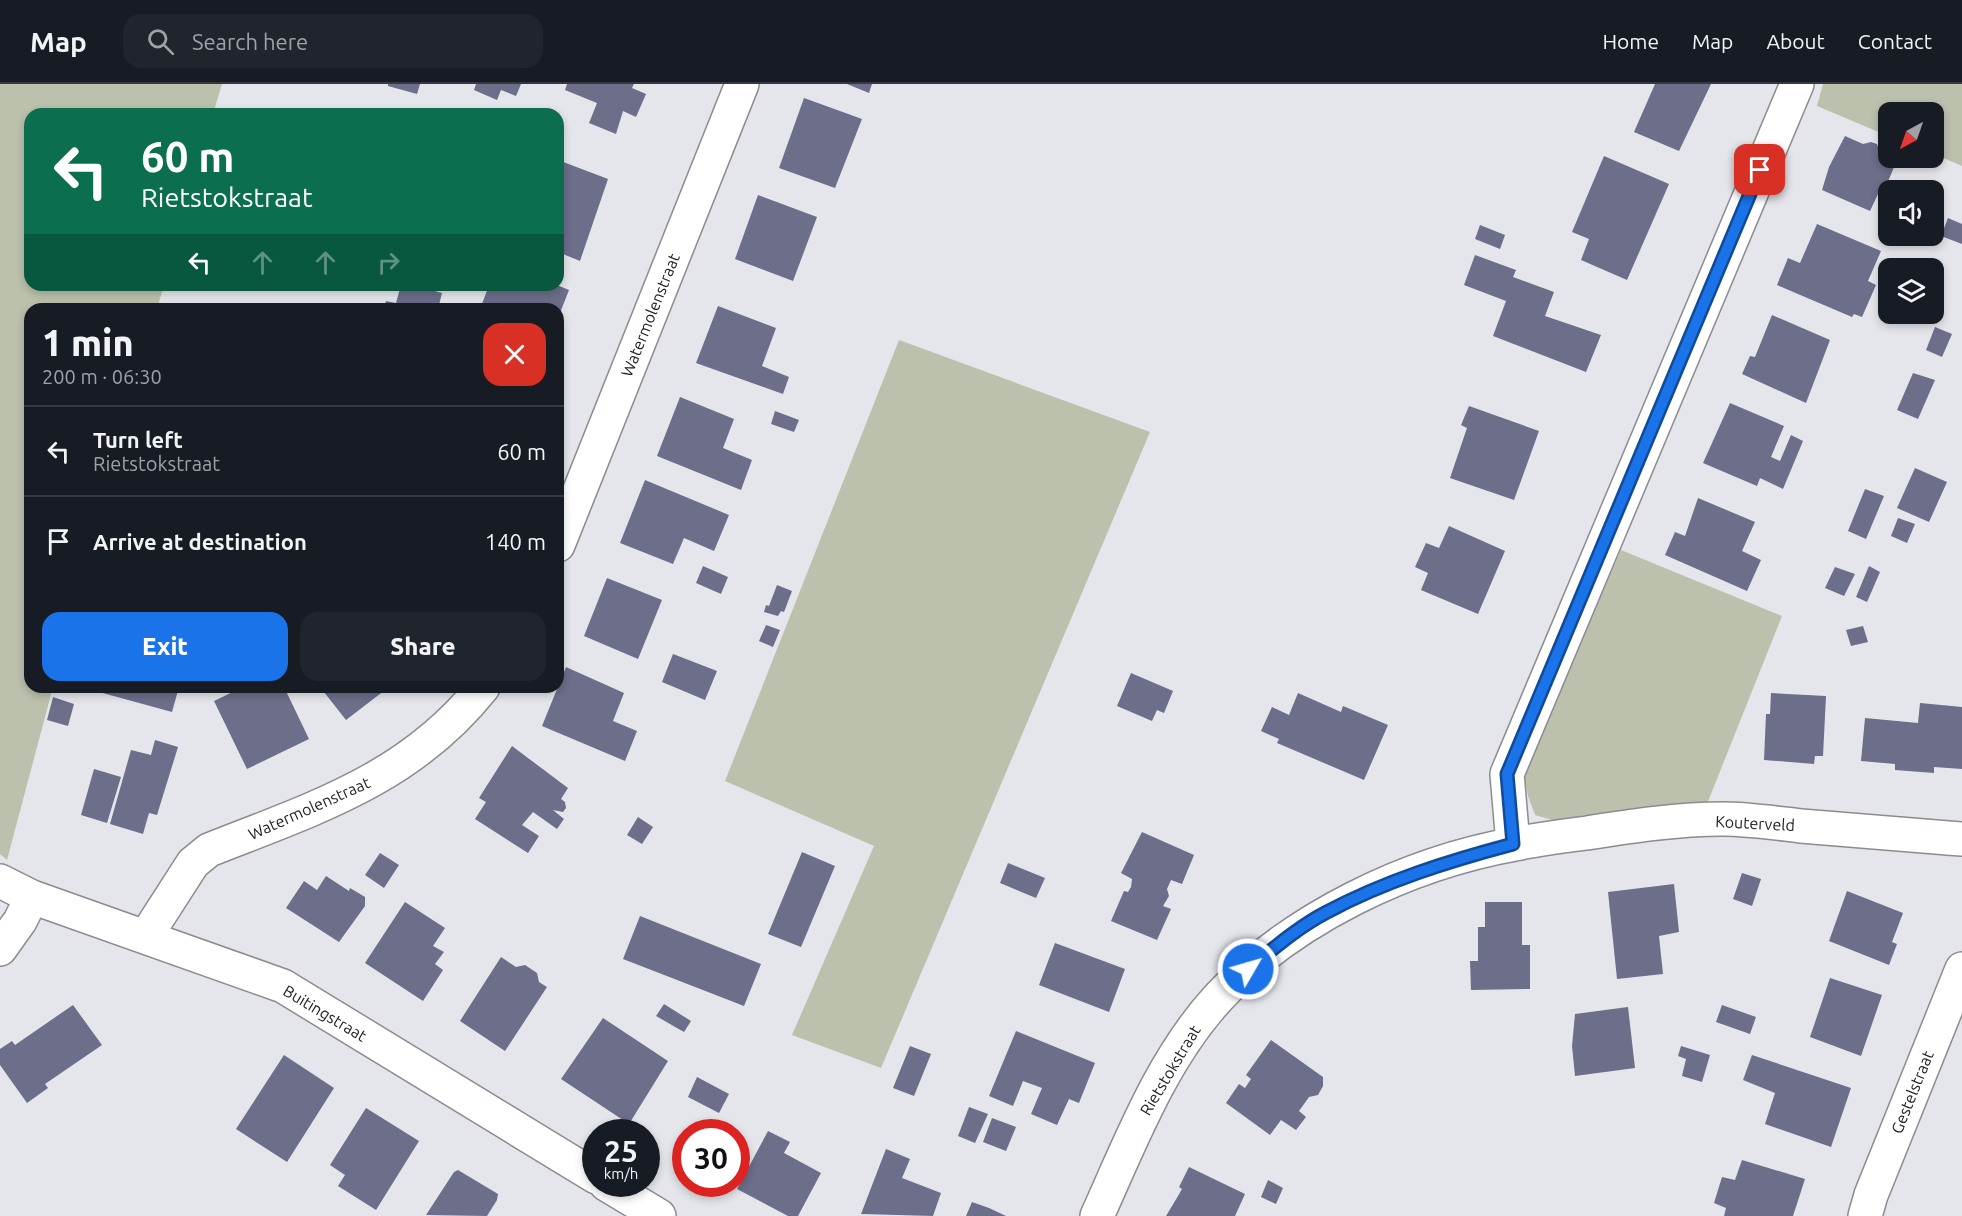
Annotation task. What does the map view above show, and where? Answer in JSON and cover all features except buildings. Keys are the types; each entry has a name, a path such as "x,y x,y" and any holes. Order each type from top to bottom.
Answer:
{"street":[{"name":"Watermolenstraat","path":"564,530 742,84"},
{"path":"1513,844 1507,774 1797,84"},
{"name":"Watermolenstraat","path":"146,936 193,863 209,850 347,795 398,766 437,737 477,693"},
{"name":"Kouterveld","path":"1513,844 1621,828 1723,819 1962,839"},
{"name":"Rietstokstraat","path":"1097,1216 1146,1106 1190,1033 1218,999 1248,969 1287,938 1326,912 1400,879 1454,860 1513,844"},
{"name":"Buitingstraat","path":"0,881 32,897 283,986 582,1168"},
{"path":"0,949 20,921 32,897"},
{"name":"Gestelstraat","path":"1866,1216 1871,1195 1962,969"},
{"path":"628,1197 659,1216"}],"green space":[{"path":"0,84 222,84 215,108 24,108 24,291 162,291 159,303 24,303 24,693 51,693 7,860 0,854"},
{"path":"1823,84 1962,84 1962,166 1944,158 1944,102 1878,102 1878,132 1817,106"},
{"path":"899,340 1150,432 881,1068 792,1035 874,846 725,781"},
{"path":"1621,550 1782,616 1707,804 1639,808 1559,822 1535,815 1523,772"}],"route":[{"path":"1248,969 1287,938 1326,912 1400,879 1454,860 1513,844 1507,774 1760,170"}]}
